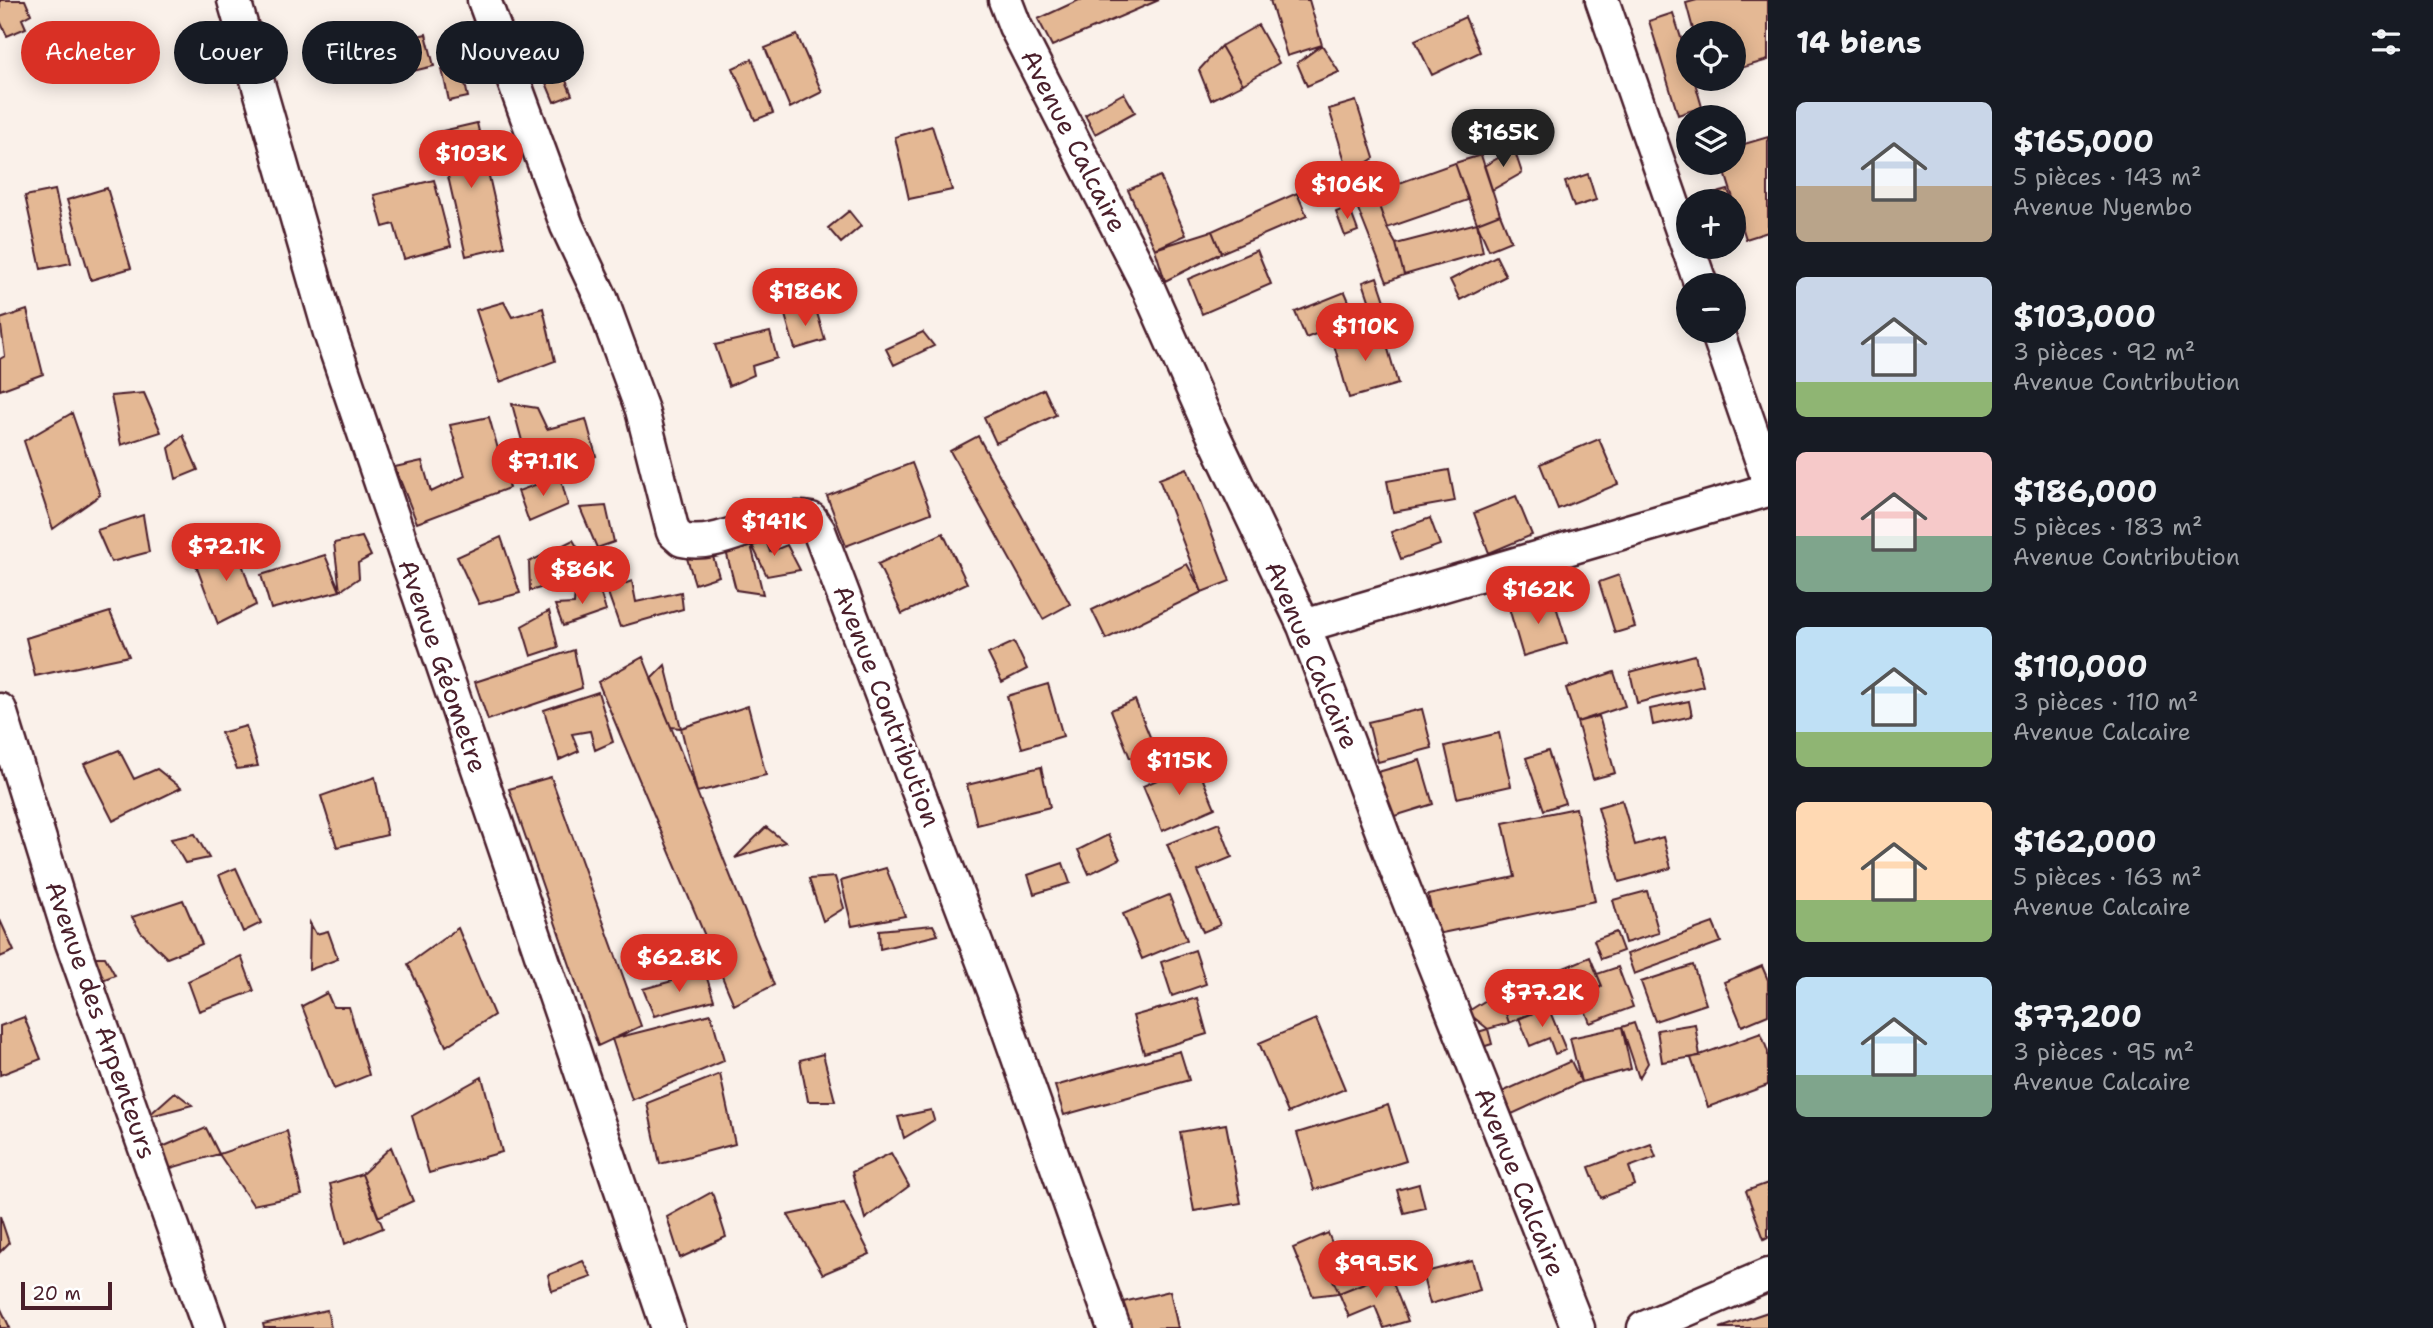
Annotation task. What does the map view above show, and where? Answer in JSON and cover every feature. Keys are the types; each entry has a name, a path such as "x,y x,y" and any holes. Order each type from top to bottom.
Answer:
{"street":[{"name":"Avenue Géometre","path":"234,0 330,333 668,1328"},
{"name":"Avenue Contribution","path":"484,0 540,156 567,226 601,298 642,410 673,532 682,540 702,540 785,518 800,517 811,519 819,531 998,1000 1114,1328"},
{"name":"Avenue Calcaire","path":"1005,0 1015,26 1145,281 1210,428 1304,626 1395,866 1578,1328"},
{"path":"1602,0 1697,273"},
{"path":"1721,343 1768,479"},
{"path":"1304,626 1768,490"},
{"name":"Avenue des Arpenteurs","path":"0,710 72,943 209,1328"},
{"path":"1644,1328 1768,1275"}],"building":[{"path":"0,0 25,0 31,14 22,19 21,30 7,36 0,21"},
{"path":"1079,0 1159,0 1052,46 1038,19"},
{"path":"1270,0 1309,0 1322,45 1287,56"},
{"path":"1697,0 1768,0 1768,60 1746,66 1746,21 1691,21 1686,3"},
{"path":"1673,13 1676,22 1676,91 1697,91 1701,105 1676,105 1676,109 1649,21"},
{"path":"1465,17 1480,52 1432,75 1415,40"},
{"path":"1258,25 1279,63 1243,84 1221,46"},
{"path":"426,34 434,66 422,69 422,35"},
{"path":"797,35 822,92 790,108 765,48"},
{"path":"1322,45 1339,72 1307,86 1297,63"},
{"path":"1221,46 1243,84 1211,100 1199,70"},
{"path":"752,59 773,113 755,120 733,68"},
{"path":"445,84 465,84 468,97 449,101"},
{"path":"546,84 567,84 572,95 554,102"},
{"path":"1124,93 1135,112 1095,134 1085,115"},
{"path":"1356,101 1374,158 1349,174 1329,109"},
{"path":"477,123 505,247 466,256 438,132"},
{"path":"932,126 952,190 909,199 895,137"},
{"path":"1768,137 1768,232 1746,239 1746,189 1730,189 1726,175 1746,175 1746,143"},
{"path":"1514,149 1522,173 1492,190 1484,166"},
{"path":"1481,155 1500,214 1477,223 1455,163"},
{"path":"1455,163 1468,200 1387,228 1374,192"},
{"path":"1588,174 1596,200 1574,207 1565,182"},
{"path":"1160,176 1186,235 1155,249 1128,190"},
{"path":"434,180 451,246 404,259 394,224 383,227 374,195"},
{"path":"107,188 131,268 91,280 67,200"},
{"path":"55,190 71,263 41,269 25,196"},
{"path":"1374,192 1396,244 1404,275 1387,282 1356,204"},
{"path":"1297,193 1307,216 1221,253 1212,231"},
{"path":"1349,207 1358,231 1345,236 1336,212"},
{"path":"849,211 861,226 841,243 828,228"},
{"path":"1500,214 1511,241 1489,250 1477,223"},
{"path":"1477,223 1483,252 1404,275 1396,244"},
{"path":"1212,231 1221,253 1165,281 1155,249"},
{"path":"1257,250 1271,284 1202,314 1188,279"},
{"path":"1496,256 1506,276 1460,300 1450,280"},
{"path":"1377,277 1387,307 1373,312 1363,282"},
{"path":"1345,292 1356,318 1306,338 1295,312"},
{"path":"504,302 512,317 543,308 555,361 500,382 476,310"},
{"path":"815,306 825,340 795,349 785,315"},
{"path":"27,310 43,374 0,390 0,359 5,356 0,319"},
{"path":"1382,328 1398,384 1349,398 1333,341"},
{"path":"770,332 777,358 752,366 754,375 729,386 715,345"},
{"path":"923,332 934,346 894,365 886,349"},
{"path":"1044,389 1056,415 996,443 984,417"},
{"path":"144,393 161,432 121,445 111,396"},
{"path":"512,404 537,408 547,429 586,419 596,456 532,478"},
{"path":"72,413 100,495 53,529 24,441"},
{"path":"489,417 509,488 417,523 395,467 422,461 431,492 465,476 450,425"},
{"path":"183,435 198,470 176,479 169,448"},
{"path":"978,436 1070,604 1043,619 950,451"},
{"path":"1599,439 1618,484 1558,509 1540,464"},
{"path":"912,463 931,513 846,546 827,496"},
{"path":"1187,468 1230,581 1202,592 1159,479"},
{"path":"1449,470 1455,501 1393,512 1387,481"},
{"path":"560,476 568,505 529,522 518,491"},
{"path":"1516,496 1532,535 1489,553 1474,513"},
{"path":"606,506 614,542 597,548 580,508"},
{"path":"143,515 149,552 111,562 97,530"},
{"path":"1430,518 1440,545 1401,559 1391,532"},
{"path":"943,533 967,583 902,614 878,564"},
{"path":"764,535 770,552 787,545 800,570 767,576 750,541"},
{"path":"362,537 371,556 358,563 359,578 340,591 334,543"},
{"path":"501,537 520,593 479,604 457,557"},
{"path":"573,540 593,573 530,591 529,562"},
{"path":"750,541 763,594 736,590 725,547"},
{"path":"235,543 256,605 218,624 194,560"},
{"path":"710,547 719,576 695,584 686,555"},
{"path":"325,555 340,591 271,609 261,575"},
{"path":"1187,564 1202,592 1106,639 1092,610"},
{"path":"1619,575 1635,627 1615,633 1599,582"},
{"path":"632,581 636,602 681,592 683,609 620,627 607,590"},
{"path":"598,585 606,611 563,626 555,605 574,604 575,591"},
{"path":"1553,596 1567,643 1523,656 1509,608"},
{"path":"549,611 558,647 531,656 522,626"},
{"path":"110,612 129,656 35,676 26,638"},
{"path":"1014,642 1027,669 1002,682 988,654"},
{"path":"574,650 582,688 488,720 475,682"},
{"path":"1695,655 1703,686 1637,703 1630,672"},
{"path":"643,657 774,985 734,1005 598,682"},
{"path":"665,665 681,728 671,727 651,679"},
{"path":"1614,672 1625,706 1577,722 1566,688"},
{"path":"1048,684 1063,736 1022,748 1007,696"},
{"path":"598,692 613,742 595,750 590,731 572,734 579,751 559,760 544,710"},
{"path":"1135,700 1155,749 1130,758 1111,710"},
{"path":"1689,701 1692,716 1653,725 1650,709"},
{"path":"748,706 766,775 697,792 681,728"},
{"path":"1422,709 1432,748 1378,762 1368,722"},
{"path":"1599,716 1615,773 1593,779 1577,722"},
{"path":"246,726 258,766 237,769 221,733"},
{"path":"1499,733 1511,786 1457,798 1445,746"},
{"path":"119,750 134,779 157,769 181,788 113,821 84,764"},
{"path":"1548,751 1565,803 1544,810 1526,758"},
{"path":"1420,760 1433,804 1385,819 1371,774"},
{"path":"1196,763 1215,808 1162,831 1143,786"},
{"path":"1041,767 1050,807 977,825 967,785"},
{"path":"375,777 387,835 337,847 321,796"},
{"path":"551,777 641,1026 598,1046 509,789"},
{"path":"1622,800 1635,845 1663,837 1671,868 1619,882 1598,807"},
{"path":"1576,808 1595,901 1437,934 1428,895 1515,877 1503,823"},
{"path":"1219,823 1232,857 1198,871 1220,925 1203,932 1167,844"},
{"path":"766,827 785,842 735,858"},
{"path":"195,834 209,858 185,863 171,839"},
{"path":"1108,835 1120,859 1089,874 1078,850"},
{"path":"1063,863 1070,883 1034,894 1028,875"},
{"path":"236,868 261,923 243,932 219,875"},
{"path":"886,868 905,916 852,926 841,881"},
{"path":"835,877 844,908 823,921 809,879"},
{"path":"1647,891 1659,933 1625,943 1613,900"},
{"path":"1169,895 1187,940 1142,959 1123,914"},
{"path":"183,900 202,944 167,958 141,932 132,917"},
{"path":"0,920 14,951 0,957"},
{"path":"310,923 316,934 328,931 338,959 309,970"},
{"path":"1713,923 1721,942 1634,974 1627,954"},
{"path":"933,925 938,935 880,949 879,930"},
{"path":"458,928 494,1015 446,1046 408,964"},
{"path":"1616,932 1623,951 1601,959 1594,940"},
{"path":"1195,950 1206,984 1172,996 1161,962"},
{"path":"241,956 254,991 199,1011 188,981"},
{"path":"86,957 105,957 115,975 95,983"},
{"path":"1590,957 1602,986 1555,1007 1542,977"},
{"path":"1693,965 1706,1004 1655,1021 1641,982"},
{"path":"1762,966 1768,980 1768,1015 1742,1026 1724,982"},
{"path":"1618,967 1633,1007 1590,1023 1582,1002 1602,986 1597,974"},
{"path":"705,972 714,1000 654,1016 643,989"},
{"path":"1542,977 1555,1007 1548,1007 1509,1023 1499,992"},
{"path":"1499,992 1509,1023 1488,1029 1467,1012"},
{"path":"327,993 333,1007 349,1007 369,1075 334,1089 302,1006"},
{"path":"1197,998 1207,1034 1144,1053 1133,1016"},
{"path":"1548,1007 1566,1050 1555,1054 1549,1038 1530,1046 1519,1018"},
{"path":"711,1014 724,1061 632,1100 612,1039"},
{"path":"24,1017 41,1059 0,1075 0,1026"},
{"path":"1316,1019 1345,1089 1288,1113 1259,1043"},
{"path":"1634,1023 1648,1063 1639,1078 1622,1027"},
{"path":"1695,1024 1700,1056 1662,1062 1657,1030"},
{"path":"1622,1027 1631,1069 1581,1082 1570,1038"},
{"path":"1488,1029 1492,1044 1476,1049 1471,1034"},
{"path":"1761,1033 1768,1052 1768,1085 1708,1107 1691,1058"},
{"path":"1180,1051 1189,1080 1064,1115 1055,1086"},
{"path":"823,1054 835,1101 808,1101 800,1060"},
{"path":"1571,1061 1581,1082 1512,1114 1502,1092"},
{"path":"720,1074 735,1144 660,1164 647,1103"},
{"path":"482,1077 502,1152 429,1173 412,1116"},
{"path":"175,1092 192,1105 147,1117"},
{"path":"1388,1105 1406,1161 1314,1190 1297,1133"},
{"path":"931,1110 934,1120 904,1138 898,1117"},
{"path":"1226,1124 1241,1203 1194,1211 1180,1132"},
{"path":"206,1128 219,1154 161,1171 160,1148"},
{"path":"287,1131 302,1195 253,1205 219,1154"},
{"path":"1651,1144 1656,1157 1629,1167 1635,1185 1601,1198 1589,1167"},
{"path":"391,1147 413,1201 378,1217 362,1174"},
{"path":"891,1153 909,1186 865,1219 852,1172"},
{"path":"362,1174 383,1228 345,1244 330,1184"},
{"path":"1768,1183 1768,1237 1764,1239 1746,1191"},
{"path":"1419,1184 1425,1208 1404,1213 1397,1190"},
{"path":"712,1192 726,1237 680,1258 667,1217"},
{"path":"844,1203 870,1254 823,1274 788,1215"},
{"path":"0,1216 9,1243 0,1252"},
{"path":"1328,1233 1338,1258 1326,1265 1339,1293 1313,1296 1293,1248"},
{"path":"1381,1251 1389,1273 1339,1293 1326,1265"},
{"path":"1472,1260 1480,1290 1430,1304 1422,1273"},
{"path":"583,1261 592,1277 552,1291 548,1275"},
{"path":"1389,1273 1408,1321 1384,1328 1375,1306 1349,1317 1339,1293"},
{"path":"1170,1291 1178,1328 1125,1328 1119,1303"},
{"path":"0,1307 10,1328 0,1328"},
{"path":"327,1310 331,1328 264,1328 263,1324"},
{"path":"1768,1312 1768,1328 1720,1328"}]}
